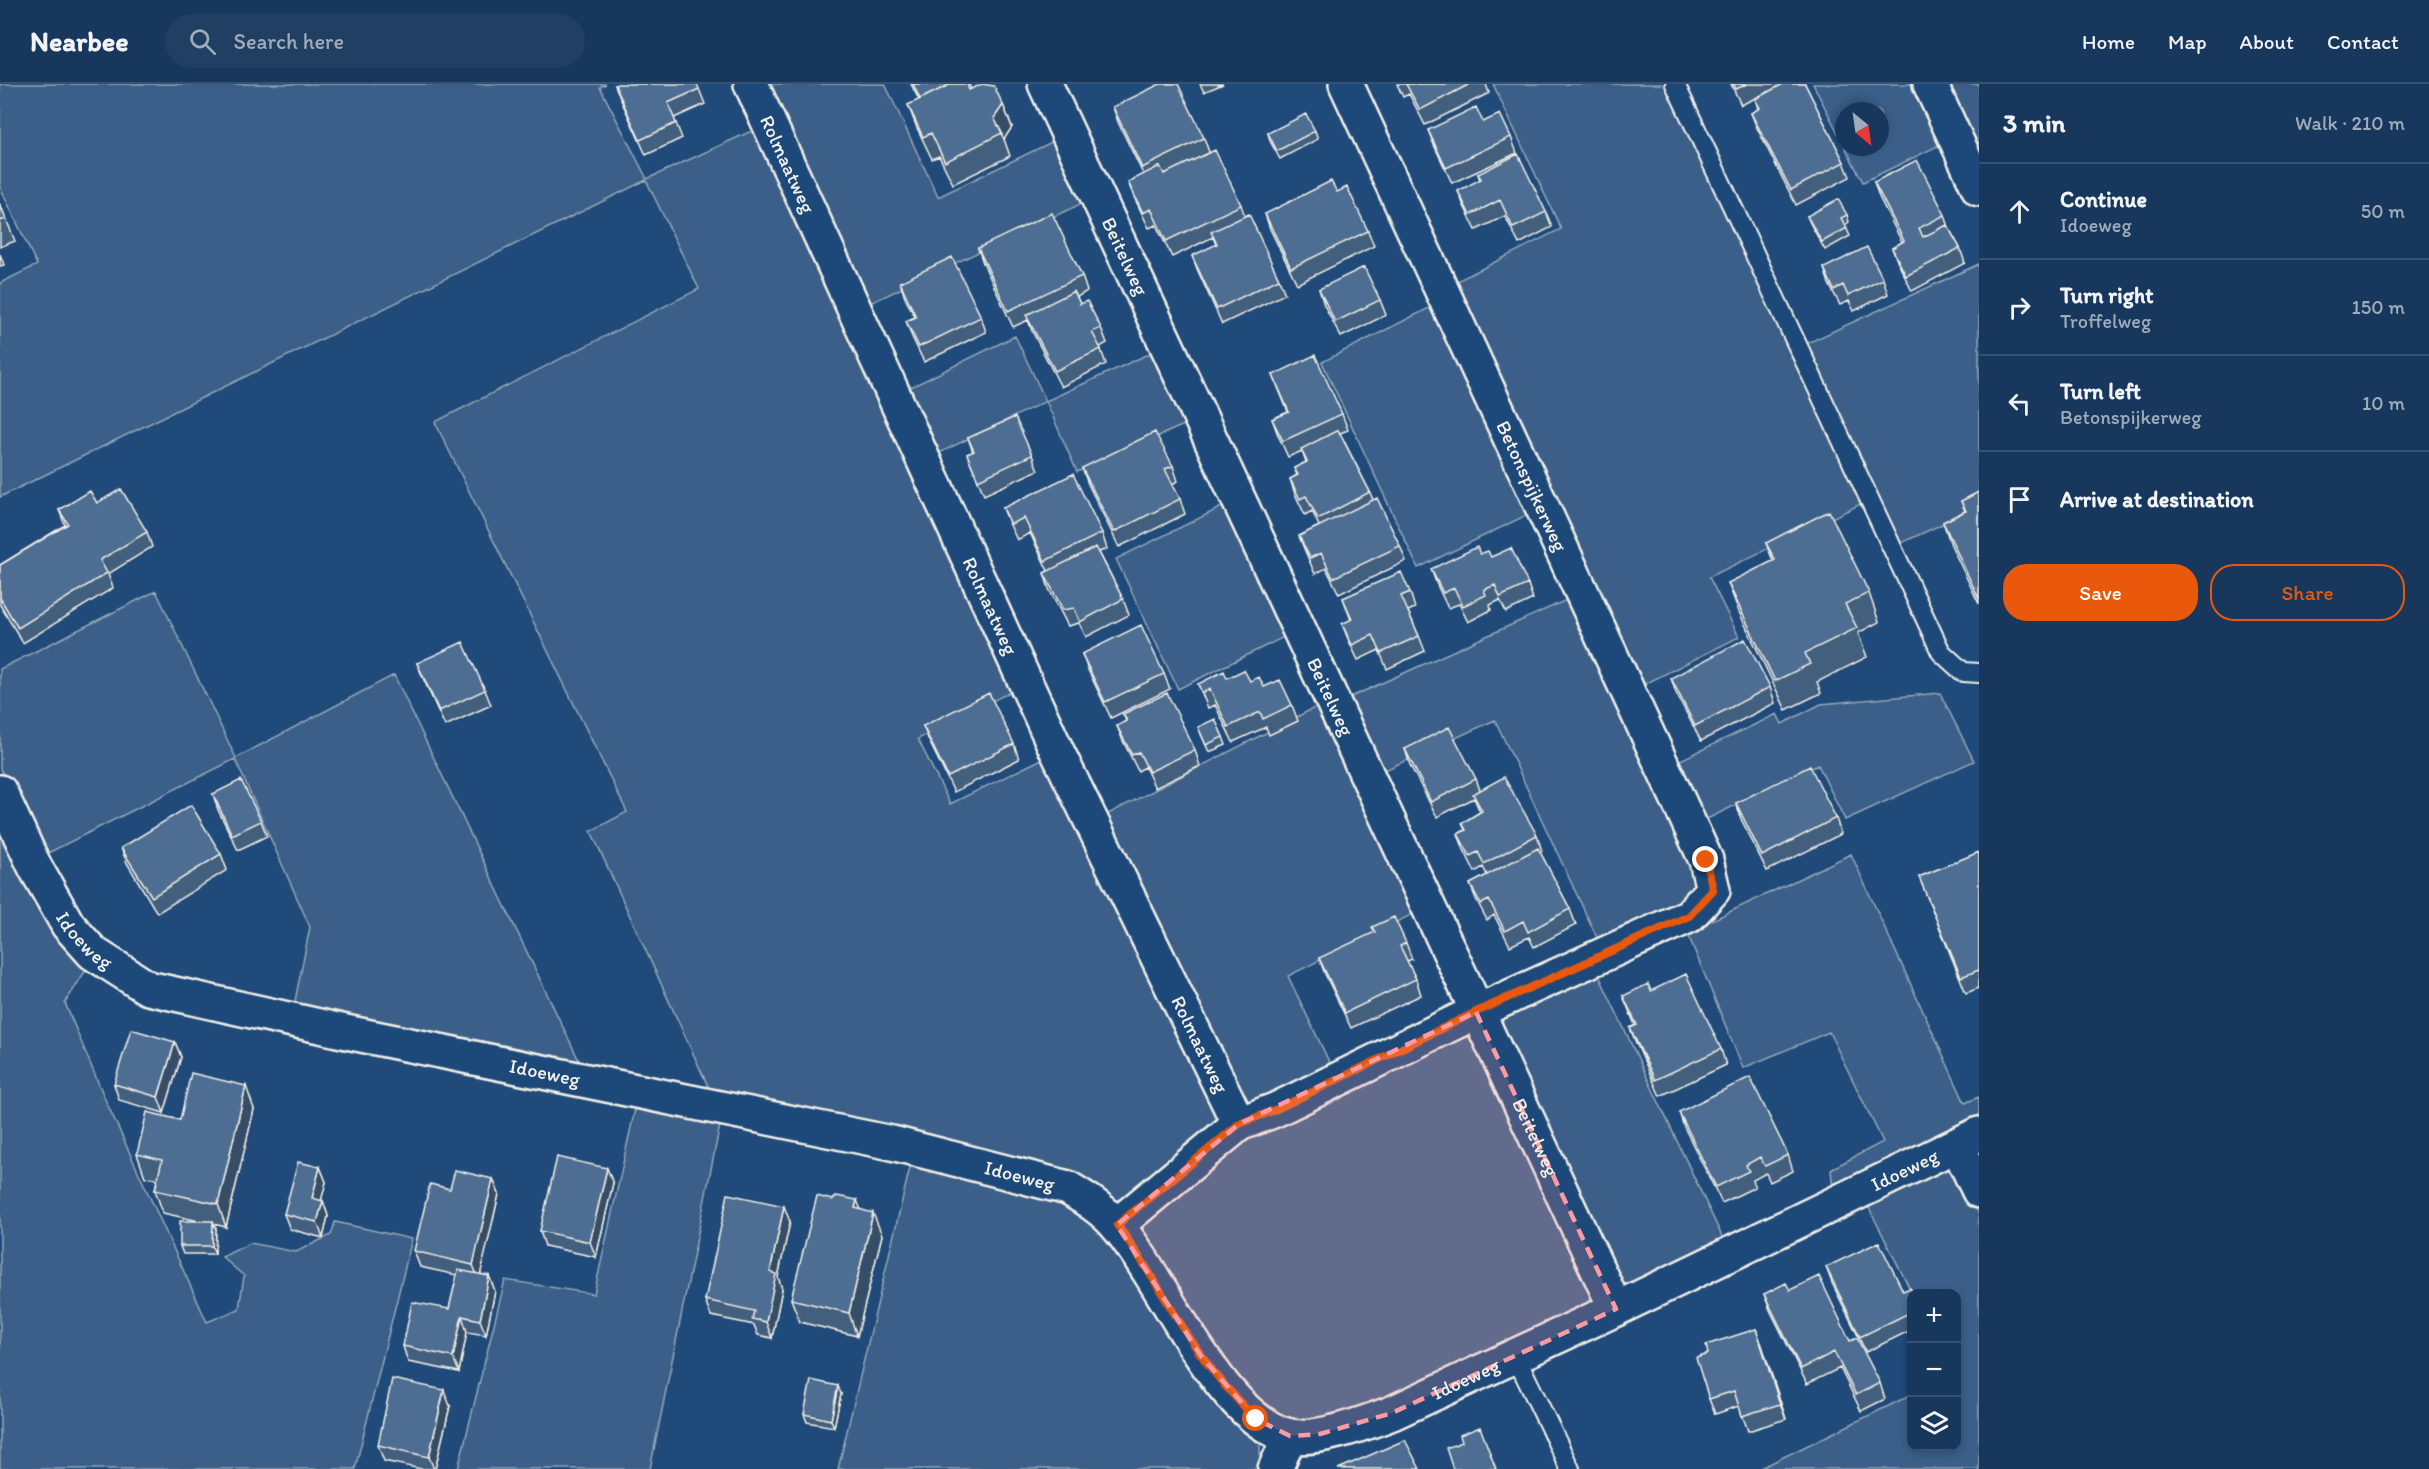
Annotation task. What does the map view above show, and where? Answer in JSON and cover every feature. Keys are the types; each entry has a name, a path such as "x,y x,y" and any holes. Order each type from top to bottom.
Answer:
{"street":[{"name":"Rolmaatweg","path":"751,84 1056,749 1239,1124"},
{"name":"Beitelweg","path":"1045,84 1616,1309"},
{"name":"Betonspijkerweg","path":"1346,84 1706,860 1713,890 1689,916 1476,1012"},
{"path":"1930,84 1979,189"},
{"name":"Idoeweg","path":"3,807 68,925 93,953 148,988 328,1028 892,1143 1068,1188 1093,1203 1117,1225 1134,1246 1201,1356 1226,1388 1256,1419 1290,1436 1320,1434 1355,1427 1516,1357 1968,1140"},
{"path":"1117,1225 1239,1124 1275,1110 1476,1012"},
{"path":"1968,1140 1979,1191"},
{"path":"1275,1469 1290,1436"}],"lane":[{"path":"1675,84 1941,652 1963,672 1979,673"},
{"path":"1516,1357 1570,1469"}],"highlighted area":[{"path":"1476,1012 1616,1309 1392,1413 1320,1434 1290,1436 1256,1419 1201,1356 1117,1225 1239,1124"}],"shaded area":[{"path":"0,84 606,84 600,87 647,179 758,128 1016,689 918,739 950,804 1050,755 1219,1118 1208,1134 1114,1211 713,1097 591,831 627,812 435,422 699,289 646,180 0,497 0,283 37,265 0,187"},
{"path":"766,84 885,84 938,197 1058,139 1085,202 864,306"},
{"path":"1493,84 1666,84 1861,504 1709,577 1739,637 1637,688 1447,286 1561,229"},
{"path":"1813,84 1914,84 1942,144 1863,182 1850,156 1889,156 1889,102 1835,102 1835,127"},
{"path":"1943,84 1979,84 1979,160"},
{"path":"1979,264 1979,507 1897,545 1803,345"},
{"path":"1433,306 1533,512 1418,568 1322,362"},
{"path":"1015,336 1046,401 933,456 903,391"},
{"path":"1153,352 1186,424 1077,472 1046,401"},
{"path":"1228,504 1288,635 1178,689 1116,559"},
{"path":"156,591 236,758 394,675 584,1071 294,1006 310,927 235,759 42,856 0,768 0,669"},
{"path":"1571,598 1691,854 1694,880 1691,897 1600,944 1495,720 1374,775 1342,701"},
{"path":"1940,693 1974,761 1845,820 1818,765 1703,821 1674,763 1777,714 1782,724 1821,704"},
{"path":"1320,705 1415,913 1288,976 1333,1070 1259,1103 1237,1106 1102,817"},
{"path":"0,824 89,965 65,1003 105,1099 207,1322 239,1309 244,1276 222,1257 250,1243 296,1252 331,1235 335,1222 412,1239 355,1469 0,1469"},
{"path":"1851,854 1965,1103 1979,1097 1979,1124 1833,1192 1831,1169 1883,1142 1829,1032 1743,1068 1687,932"},
{"path":"1596,969 1725,1243 1628,1289 1614,1280 1501,1031 1503,1018 1512,1007"},
{"path":"1460,1035 1479,1041 1593,1295 1587,1310 1369,1410 1295,1423 1246,1395 1145,1244 1141,1227 1146,1211 1232,1135"},
{"path":"637,1100 721,1120 650,1469 458,1469 505,1280 594,1294"},
{"path":"911,1163 1055,1196 1108,1232 1232,1415 1260,1442 1260,1469 838,1469"},
{"path":"1938,1167 1960,1179 1979,1215 1979,1469 1759,1469 1907,1397 1907,1451 1961,1451 1961,1289 1910,1289 1865,1200"}],"building":[{"path":"697,84 699,89 668,103 676,123 640,140 615,85"},
{"path":"913,84 951,84 920,99"},
{"path":"951,84 967,84 969,90 982,84 994,86 1003,105 994,118 1002,133 945,162 931,133 923,137 908,105"},
{"path":"1160,84 1178,84 1204,138 1142,168 1113,107"},
{"path":"1406,84 1470,84 1420,110"},
{"path":"1733,84 1747,84 1736,89"},
{"path":"1783,84 1805,84 1835,144 1835,156 1841,156 1844,162 1791,190 1751,113 1760,108 1755,99"},
{"path":"1476,107 1483,122 1500,114 1511,137 1446,168 1428,130"},
{"path":"1306,114 1315,131 1277,151 1268,133"},
{"path":"1215,150 1241,205 1166,241 1151,209 1143,213 1128,182 1160,166 1164,174"},
{"path":"1518,154 1546,212 1513,228 1500,200 1470,215 1458,191 1481,179 1478,174"},
{"path":"1917,160 1945,215 1919,228 1923,237 1947,225 1960,248 1906,276 1892,248 1904,241 1874,182"},
{"path":"1331,181 1337,192 1347,187 1368,231 1291,268 1265,214"},
{"path":"1838,199 1847,215 1841,218 1847,228 1822,242 1807,216"},
{"path":"0,204 6,219 0,221"},
{"path":"1052,213 1082,276 1008,311 978,248"},
{"path":"1249,214 1279,279 1217,309 1192,256 1217,244 1211,232"},
{"path":"1867,247 1883,279 1848,296 1843,285 1834,290 1824,268"},
{"path":"952,257 981,317 919,347 906,321 916,317 900,282"},
{"path":"1364,267 1380,300 1335,322 1319,289"},
{"path":"1074,291 1080,304 1087,301 1101,328 1092,332 1101,349 1055,371 1026,315"},
{"path":"1315,355 1342,414 1283,441 1272,419 1289,412 1273,375"},
{"path":"1015,417 1032,455 978,480 967,454 974,451 968,438"},
{"path":"1338,430 1370,492 1318,519 1306,496 1300,499 1290,479 1298,475 1294,468 1307,462 1301,449"},
{"path":"1155,432 1173,466 1165,469 1180,499 1114,532 1082,468"},
{"path":"1073,474 1102,533 1045,561 1024,518 1011,524 1003,508"},
{"path":"121,489 147,532 100,560 107,573 18,628 0,598 0,565 68,524 59,510 90,491 97,503"},
{"path":"1979,492 1979,599 1943,522 1966,511 1961,501"},
{"path":"1377,498 1400,546 1333,578 1321,553 1310,558 1299,536"},
{"path":"1829,511 1869,593 1845,604 1857,628 1805,653 1810,664 1775,681 1728,583 1775,560 1766,543"},
{"path":"1096,547 1123,599 1080,622 1074,608 1063,610 1044,573"},
{"path":"1477,547 1480,554 1488,551 1491,557 1511,548 1528,584 1500,597 1495,585 1484,590 1486,595 1463,606 1454,588 1443,593 1431,569"},
{"path":"1401,572 1410,592 1401,596 1419,636 1381,653 1373,635 1352,645 1342,624 1352,619 1343,598"},
{"path":"1141,625 1164,674 1105,702 1082,654"},
{"path":"1745,639 1770,687 1695,726 1671,678"},
{"path":"463,642 485,690 439,711 417,663"},
{"path":"1244,670 1250,681 1259,677 1264,687 1280,680 1292,705 1263,719 1260,712 1228,727 1210,689 1202,693 1198,684 1224,671 1227,678"},
{"path":"989,693 1014,744 948,777 923,726"},
{"path":"1167,693 1195,750 1149,772 1139,752 1132,755 1117,726 1127,721 1123,714"},
{"path":"1215,719 1223,737 1206,745 1198,727"},
{"path":"1449,727 1476,779 1431,802 1405,749"},
{"path":"1810,766 1836,818 1762,856 1736,803"},
{"path":"1504,777 1537,835 1484,864 1478,852 1470,856 1458,834 1466,830 1462,823 1482,811 1473,794"},
{"path":"241,780 261,821 232,835 213,794"},
{"path":"191,805 221,854 152,897 121,848"},
{"path":"1538,848 1570,909 1528,932 1523,921 1505,931 1489,900 1481,904 1470,884"},
{"path":"1979,852 1979,970 1961,977 1919,877"},
{"path":"1394,917 1406,943 1400,946 1416,979 1345,1013 1319,958 1375,932 1372,927"},
{"path":"1686,974 1721,1049 1655,1080 1630,1028 1637,1025 1623,996 1648,984 1651,991"},
{"path":"131,1029 175,1042 158,1097 114,1084"},
{"path":"191,1073 246,1086 218,1204 155,1190 162,1160 137,1154 147,1112 180,1120"},
{"path":"1750,1077 1788,1155 1765,1166 1760,1157 1746,1165 1749,1171 1716,1187 1679,1112"},
{"path":"557,1157 607,1168 590,1242 540,1231"},
{"path":"298,1162 320,1167 312,1198 323,1201 317,1222 284,1214"},
{"path":"455,1170 493,1179 473,1265 414,1251 430,1184 450,1189"},
{"path":"728,1194 784,1206 770,1272 776,1274 766,1322 752,1319 754,1311 705,1300"},
{"path":"817,1196 832,1200 837,1196 857,1200 855,1208 873,1213 849,1313 791,1299"},
{"path":"180,1221 213,1221 212,1246 180,1246"},
{"path":"1879,1242 1903,1291 1907,1289 1907,1314 1860,1337 1826,1267"},
{"path":"458,1270 489,1276 480,1320 462,1316 453,1357 403,1346 412,1302 449,1309"},
{"path":"1819,1276 1850,1341 1857,1338 1880,1383 1856,1395 1834,1352 1801,1369 1764,1294 1786,1283 1790,1290"},
{"path":"1756,1329 1780,1404 1742,1416 1734,1391 1709,1399 1696,1358 1708,1354 1706,1345"},
{"path":"392,1379 444,1390 429,1457 378,1445"},
{"path":"811,1380 838,1386 831,1420 804,1414"},
{"path":"1480,1427 1496,1469 1453,1469 1446,1448 1462,1442 1460,1435"},
{"path":"1405,1440 1420,1469 1338,1469"}],"route":[{"path":"1256,1419 1226,1388 1201,1356 1134,1246 1117,1225 1239,1124 1275,1110 1476,1012 1689,916 1713,890 1706,860"}]}
